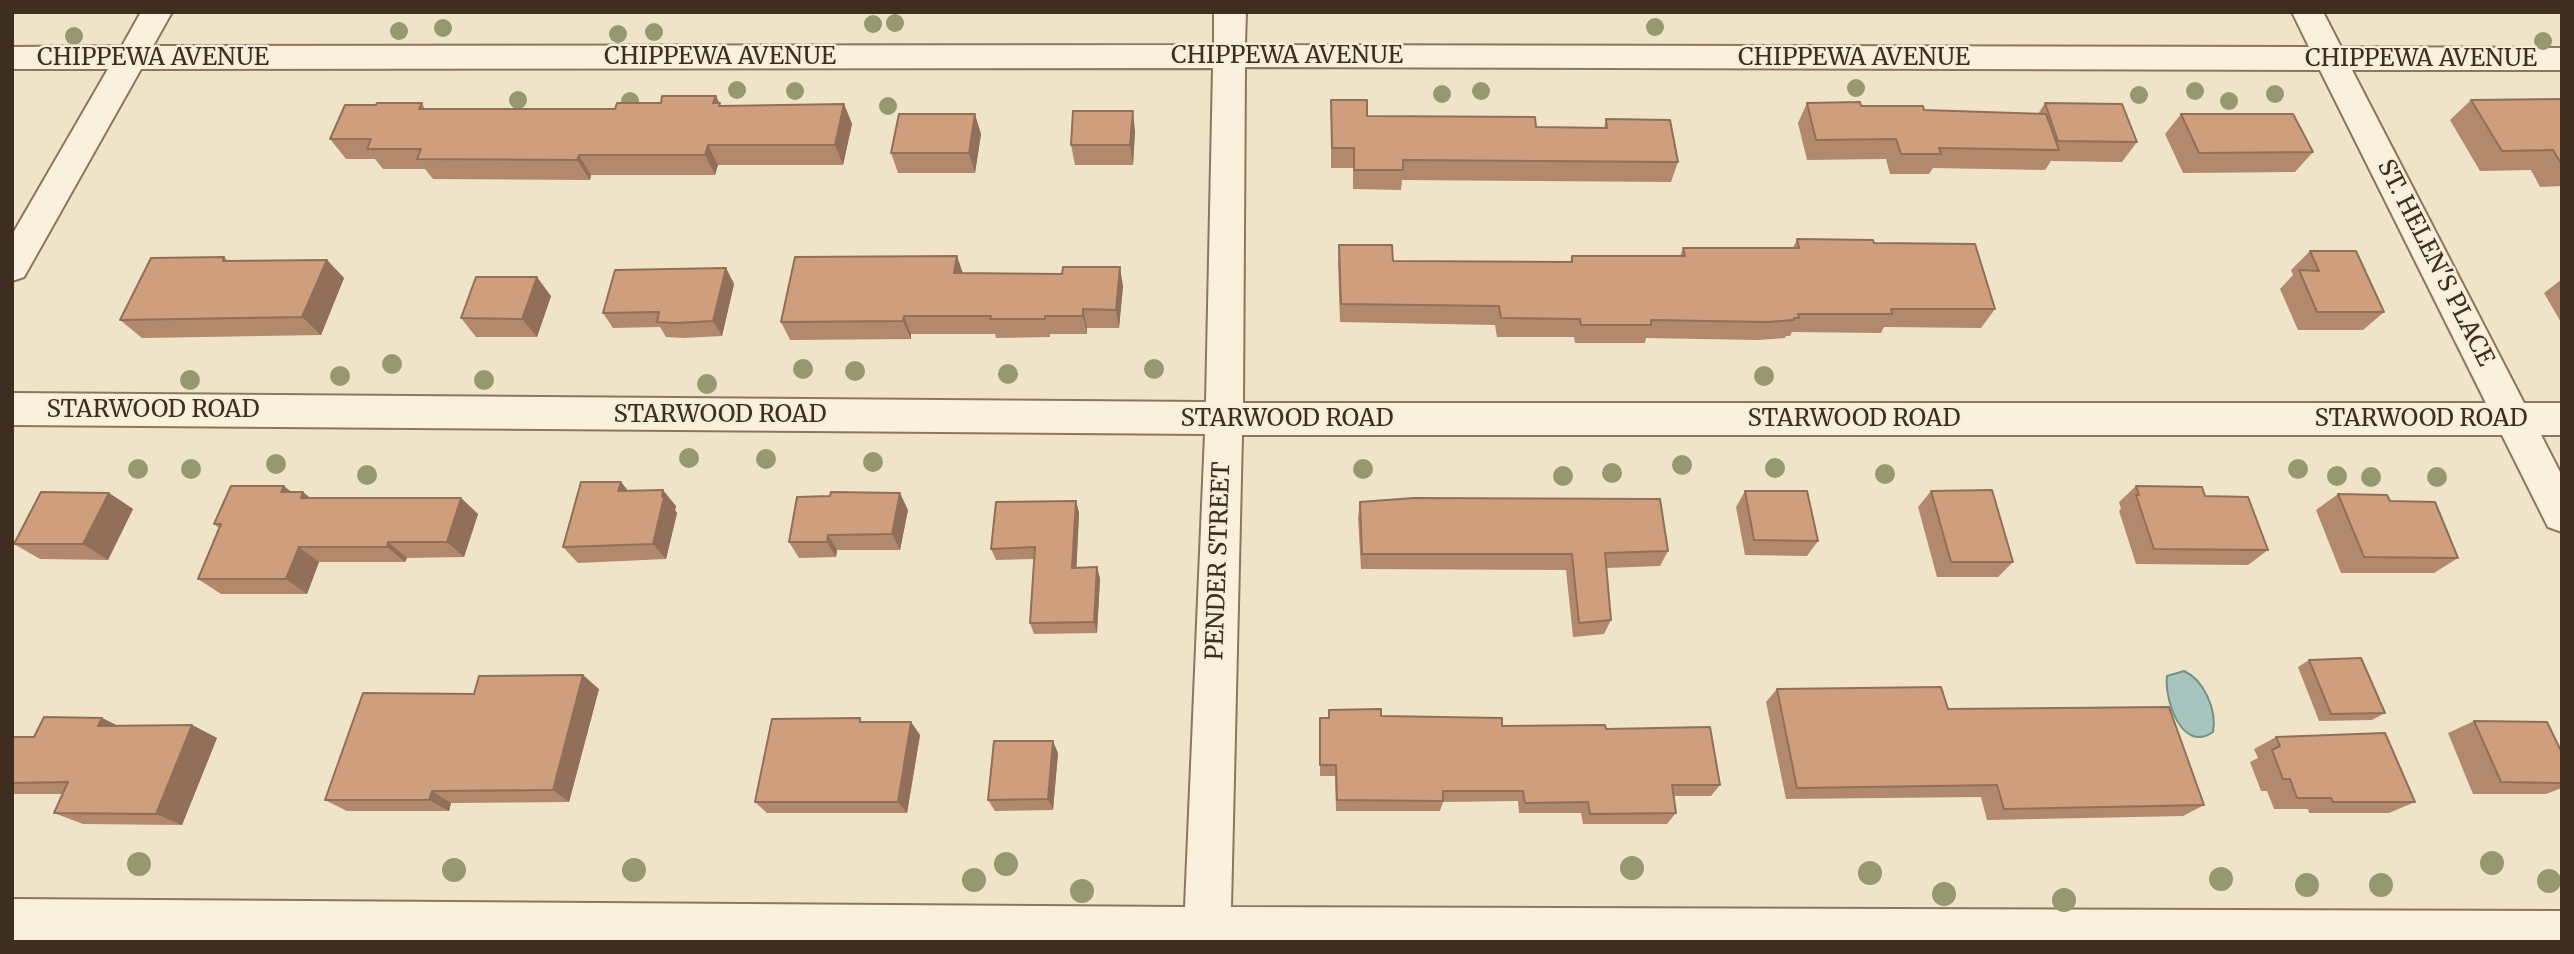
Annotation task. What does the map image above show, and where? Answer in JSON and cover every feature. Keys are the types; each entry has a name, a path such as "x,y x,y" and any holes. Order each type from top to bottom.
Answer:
{"street":[{"path":"12,267 157,12"},
{"name":"PENDER STREET","path":"1207,936 1224,418 1230,12"},
{"name":"ST. HELEN'S PLACE","path":"2307,12 2562,514"},
{"name":"CHIPPEWA AVENUE","path":"12,58 1229,56 2562,59"},
{"name":"STARWOOD ROAD","path":"12,409 1224,418 2562,419"},
{"path":"12,922 1207,936 2562,934"}],"water":[{"path":"2184,671 2198,681 2211,705 2213,732 2202,737 2192,736 2184,730 2172,710 2167,676"}],"building":[{"path":"662,96 716,96 713,103 720,103 719,106 844,104 835,145 708,145 705,155 579,155 577,160 417,159 421,149 367,149 371,139 330,139 345,105 422,103 419,109 615,109 617,103 661,103"},
{"path":"2562,99 2562,165 2553,150 2502,151 2471,100"},
{"path":"1331,100 1367,100 1367,116 1535,117 1536,127 1607,128 1606,119 1670,120 1678,162 1403,160 1403,170 1354,170 1354,148 1332,148"},
{"path":"1860,102 1861,106 1923,106 1924,110 2046,114 2059,150 1939,148 1941,154 1901,154 1896,139 1816,140 1807,103"},
{"path":"2045,103 2122,104 2137,142 2058,141"},
{"path":"1073,111 1133,111 1130,145 1071,145"},
{"path":"899,114 975,114 969,153 891,153"},
{"path":"2181,114 2293,114 2313,152 2199,153"},
{"path":"1797,239 1975,244 1995,309 1891,309 1892,314 1798,314 1799,318 1794,320 1767,322 1651,320 1651,325 1581,325 1580,319 1501,318 1499,306 1341,304 1339,245 1392,245 1393,261 1572,262 1572,256 1685,256 1683,248 1799,248"},
{"path":"2310,251 2356,251 2384,312 2317,312 2299,270 2319,271"},
{"path":"957,256 954,273 1062,274 1063,267 1120,267 1116,310 1083,309 1083,316 1045,316 1045,319 904,316 903,321 781,322 795,257"},
{"path":"224,257 223,261 327,260 302,317 120,320 151,258"},
{"path":"726,268 713,321 657,322 659,312 603,313 615,270"},
{"path":"476,277 537,277 522,319 461,318"},
{"path":"581,482 621,482 618,491 663,490 664,497 653,544 563,547"},
{"path":"231,486 284,486 281,492 303,492 301,498 461,498 447,542 388,542 387,547 299,547 286,579 198,579 221,524 214,524"},
{"path":"2136,486 2202,487 2205,496 2248,497 2268,550 2154,549 2136,495 2139,495"},
{"path":"1992,490 2013,562 1951,562 1931,491"},
{"path":"1745,491 1807,491 1818,541 1754,540"},
{"path":"41,492 109,493 83,544 14,544"},
{"path":"831,492 900,493 892,534 828,535 827,542 789,542 797,497 830,496"},
{"path":"2338,494 2387,495 2390,501 2435,502 2458,558 2364,557"},
{"path":"1414,498 1660,499 1668,551 1605,553 1611,620 1579,623 1572,554 1362,554 1360,502"},
{"path":"1076,501 1072,568 1097,567 1094,622 1030,623 1035,547 991,549 996,502"},
{"path":"2361,658 2385,713 2331,714 2309,660"},
{"path":"583,675 553,790 432,791 429,800 325,800 363,693 474,694 479,676"},
{"path":"1941,687 1948,709 2169,707 2204,805 2004,809 1997,785 1797,788 1777,689"},
{"path":"1381,709 1381,716 1502,718 1502,726 1605,725 1606,729 1710,727 1720,785 1672,785 1676,813 1590,814 1588,802 1525,803 1523,791 1443,791 1443,801 1337,800 1336,765 1320,765 1320,718 1329,718 1329,710"},
{"path":"44,717 102,718 98,726 192,725 156,814 54,813 68,782 12,783 12,737 34,737"},
{"path":"860,718 860,722 911,722 898,802 755,802 772,719"},
{"path":"2474,721 2547,722 2562,753 2562,783 2501,782"},
{"path":"2385,733 2415,802 2333,802 2331,798 2297,798 2290,779 2283,779 2272,750 2280,746 2276,737"},
{"path":"994,741 1053,741 1048,799 988,800"}]}
